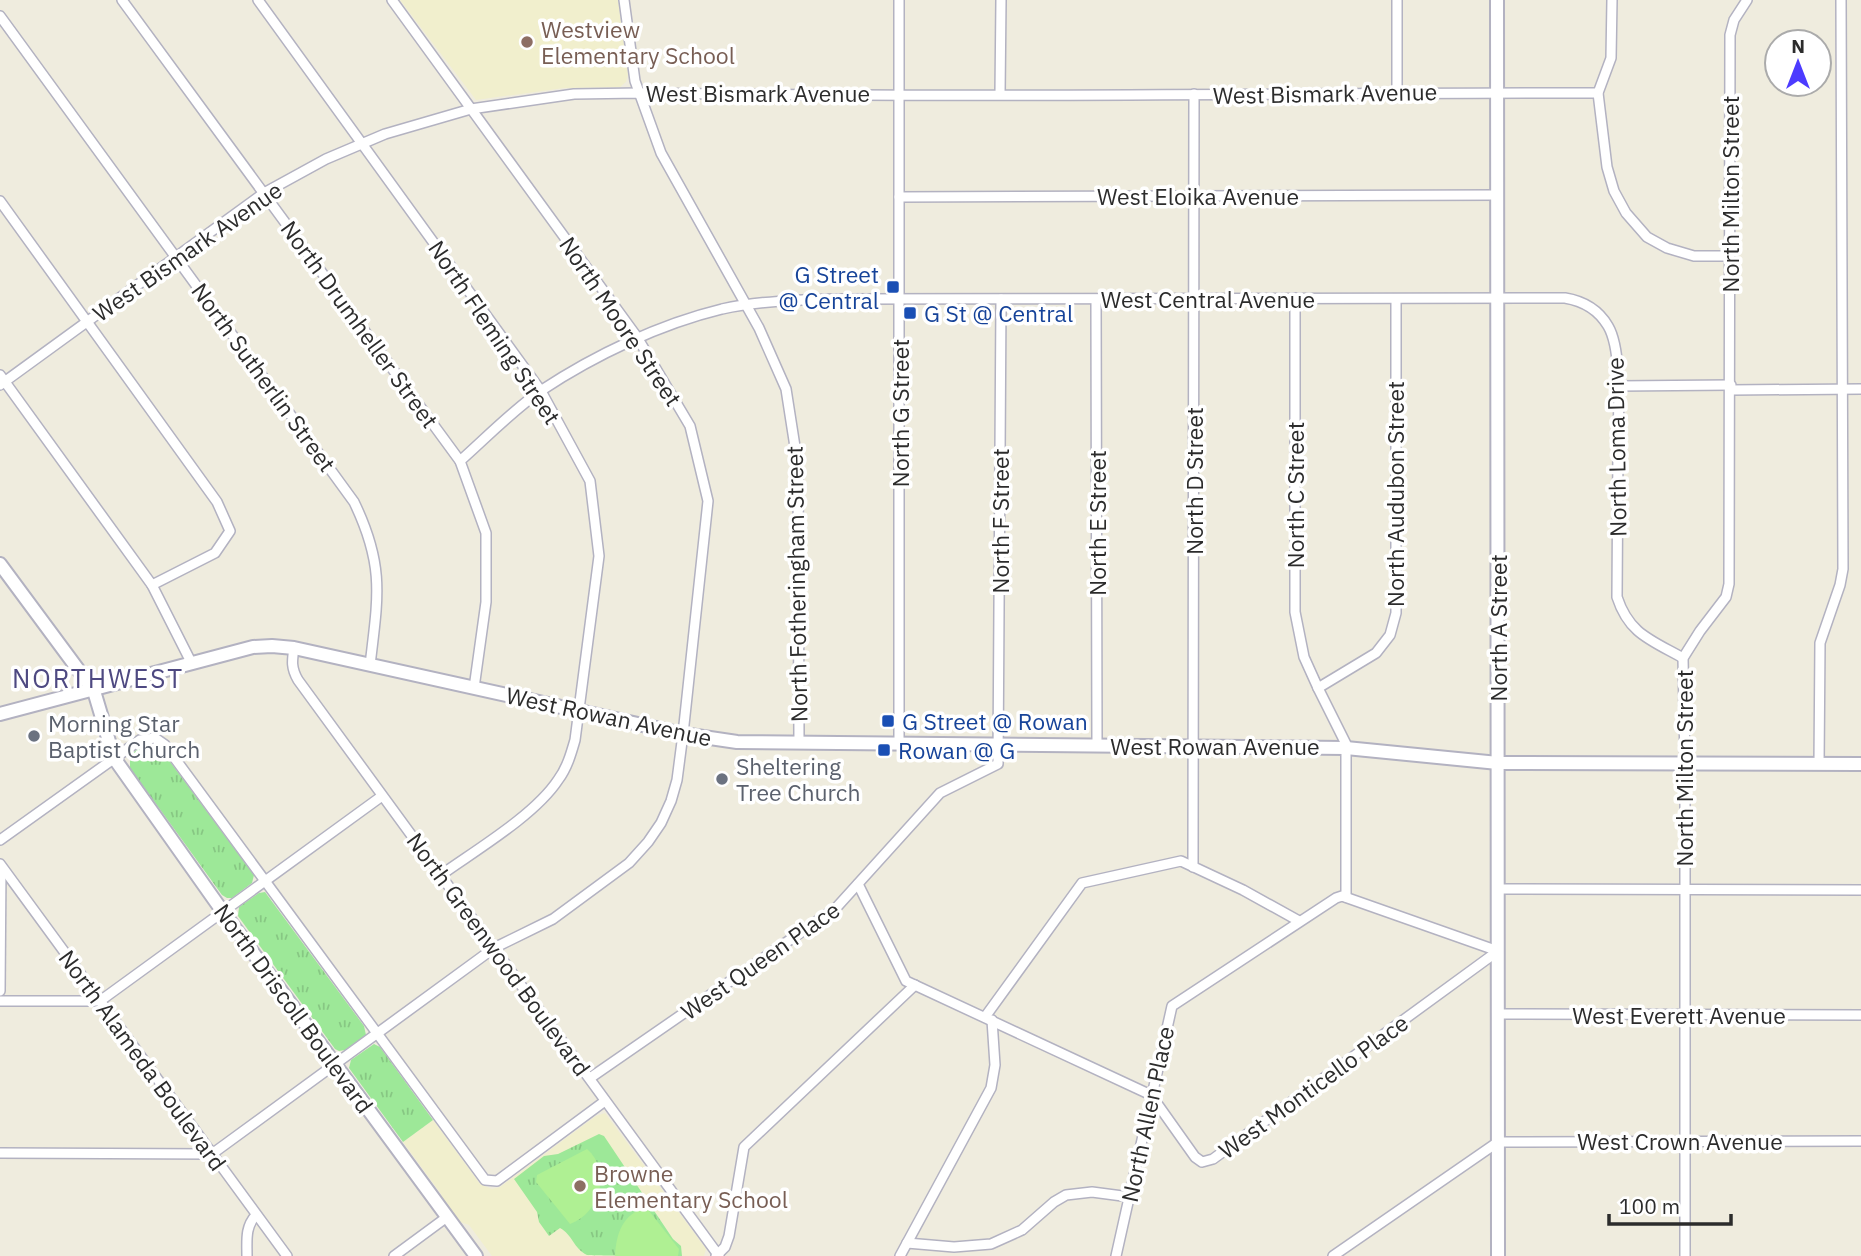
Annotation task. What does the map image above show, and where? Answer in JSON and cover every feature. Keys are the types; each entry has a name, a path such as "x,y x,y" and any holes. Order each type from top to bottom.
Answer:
{"street":[{"name":"North Drumheller Street","path":"122,0 460,461 486,533 486,601 474,688"},
{"name":"North Fleming Street","path":"258,0 541,391 590,481 599,556 579,711 569,760 547,795 534,807 441,875"},
{"name":"North Moore Street","path":"212,1154 495,948 553,919 629,863 661,823 677,780 708,501 690,426 637,337 392,0"},
{"name":"North Fotheringham Street","path":"624,0 635,81 661,153 758,328 786,389 797,466 799,743"},
{"name":"North G Street","path":"899,0 899,743"},
{"path":"1000,94 1001,0"},
{"path":"1396,0 1397,91"},
{"name":"North A Street","path":"1497,0 1498,1256"},
{"path":"1612,0 1611,58 1598,93 1607,167 1614,191 1626,214 1647,237 1667,248 1694,256 1730,256"},
{"path":"1819,764 1820,643 1843,569 1841,0"},
{"name":"North Milton Street","path":"1685,1256 1683,658 1726,597 1730,584 1730,35 1734,20 1745,2"},
{"name":"North Sutherlin Street","path":"0,16 354,502 374,552 377,573 378,597 370,665"},
{"name":"West Bismark Avenue","path":"2,380 88,321 264,192 326,159 362,144 397,130 471,109 574,94 639,93 1598,93"},
{"name":"North D Street","path":"1194,94 1194,867"},
{"name":"West Eloika Avenue","path":"899,197 1497,195"},
{"path":"0,201 217,502 230,531 215,553 152,584"},
{"name":"North C Street","path":"1295,298 1295,611 1304,657 1318,688"},
{"name":"North Loma Drive","path":"1498,299 1565,298 1580,301 1595,310 1609,326 1613,337 1618,386 1617,597 1628,621 1638,634 1683,658"},
{"name":"North F Street","path":"999,743 1001,299"},
{"name":"North Audubon Street","path":"1318,688 1376,653 1390,635 1396,613 1396,299"},
{"name":"West Central Avenue","path":"460,461 541,391 637,337 721,310 744,306 792,300 1498,299"},
{"name":"North E Street","path":"1096,300 1097,745"},
{"path":"2,380 152,584 192,664"},
{"path":"1618,386 1861,389"},
{"name":"North Driscoll Boulevard","path":"0,564 94,691 114,758 223,912 476,1256"},
{"name":"West Rowan Avenue","path":"0,714 253,648 272,646 294,648 683,734 737,742 1346,748 1498,763 1861,764"},
{"name":"North Greenwood Boulevard","path":"294,648 292,662 298,680 718,1255"},
{"path":"1318,688 1345,740 1346,748 1344,897 1498,951"},
{"path":"0,841 114,758 146,738 155,738 165,744 482,1177 489,1182 497,1181 606,1101"},
{"name":"West Queen Place","path":"590,1078 836,908 940,793 995,768 1000,760 999,743"},
{"path":"0,1001 100,1001 382,796"},
{"path":"900,1256 991,1088 995,1065 988,1019 1080,884 1178,861 1298,921"},
{"path":"0,991 1,865"},
{"name":"North Alameda Boulevard","path":"1,865 287,1256"},
{"path":"718,1255 729,1236 744,1147 915,985 903,978 858,884"},
{"path":"1497,889 1861,890"},
{"name":"North Allen Place","path":"1116,1256 1172,1006 1298,921 1336,898 1344,897"},
{"name":"West Monticello Place","path":"915,985 1151,1095 1198,1161 1207,1161 1498,951"},
{"name":"West Everett Avenue","path":"1498,1014 1861,1015"},
{"name":"West Crown Avenue","path":"1498,1142 1861,1141"},
{"path":"1333,1256 1498,1142"},
{"path":"0,1153 212,1154"},
{"path":"907,1243 954,1247 991,1244 1022,1230 1066,1195 1092,1192 1129,1197"},
{"path":"247,1256 247,1230 256,1215"},
{"path":"394,1256 447,1217"}],"shaded area":[{"name":"Westview Elementary School","path":"400,0 618,0 628,75 626,82 620,87 564,88 476,100"},
{"name":"Browne Elementary School","path":"605,1113 706,1249 704,1256 492,1256 469,1225 457,1221 403,1142 433,1120 480,1184 492,1189 500,1187 596,1116"}],"green space":[{"path":"153,744 160,748 254,875 252,883 232,898 222,895 130,768 130,755 143,745"},
{"path":"265,892 364,1026 366,1035 345,1050 335,1049 238,916 239,907 259,893"},
{"path":"374,1044 380,1047 433,1120 403,1142 349,1068 351,1060"},
{"path":"599,1134 604,1136 673,1239 681,1246 682,1256 587,1255 560,1228 549,1236 539,1222 537,1212 514,1179 544,1156 558,1154"},
{"path":"587,1149 599,1168 599,1191 589,1211 570,1224 536,1182 537,1175"},
{"path":"646,1207 679,1249 678,1256 615,1256 622,1226 632,1214"}],"place":[{"name":"Westview Elementary School","path":"527,42"},
{"name":"G Street @ Central","path":"893,287"},
{"name":"G St @ Central","path":"910,313"},
{"name":"G Street @ Rowan","path":"888,721"},
{"name":"Morning Star Baptist Church","path":"34,736"},
{"name":"Rowan @ G","path":"884,750"},
{"name":"Sheltering Tree Church","path":"722,779"},
{"name":"Browne Elementary School","path":"580,1186"}],"district":[{"name":"NORTHWEST","path":"98,678"}]}
